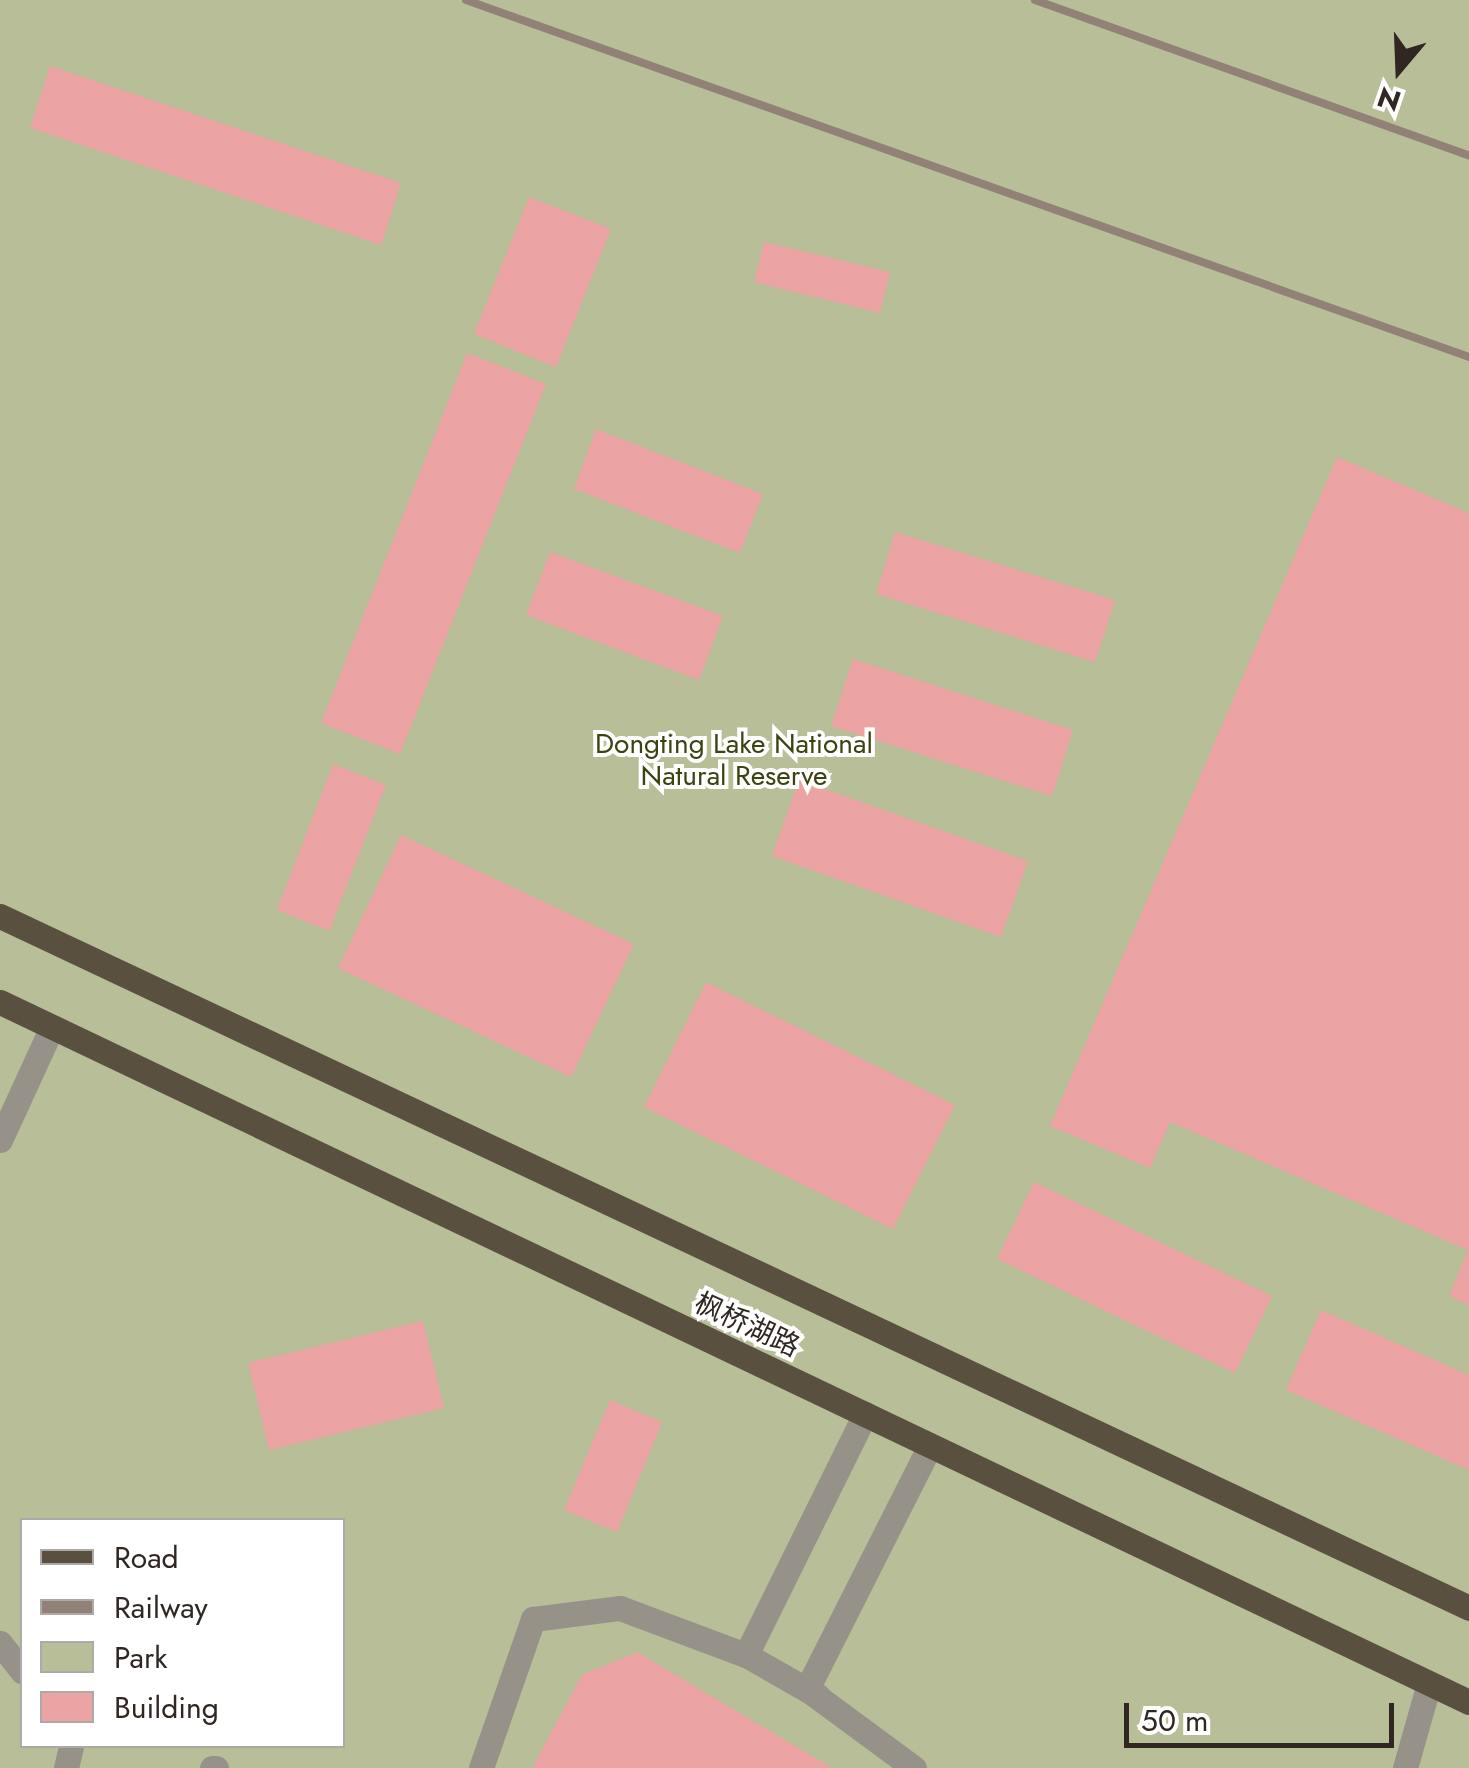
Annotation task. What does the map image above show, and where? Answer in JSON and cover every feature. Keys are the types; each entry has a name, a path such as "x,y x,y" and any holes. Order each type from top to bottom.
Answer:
{"main road":[{"name":"枫桥湖路","path":"0,916 1469,1608"},
{"name":"枫桥湖路","path":"0,1002 1469,1702"}],"street":[{"path":"0,1140 52,1027"},
{"path":"746,1655 865,1414"},
{"path":"914,1768 807,1689 930,1446"},
{"path":"481,1768 533,1619 620,1608 746,1655 818,1696"},
{"path":"0,1643 20,1668"},
{"path":"1406,1768 1429,1683"}],"green space":[{"name":"Dongting Lake National Natural Reserve","path":"0,0 1469,0 1469,1768 0,1768"}],"building":[{"path":"50,66 401,183 381,245 30,128"},
{"path":"529,197 611,229 556,367 474,334"},
{"path":"764,242 890,272 880,313 754,282"},
{"path":"467,353 546,384 400,754 321,723"},
{"path":"596,429 763,494 740,553 574,489"},
{"path":"1337,457 1469,513 1469,1305 1449,1296 1468,1250 1170,1122 1150,1168 1050,1126"},
{"path":"895,532 1115,600 1095,662 876,594"},
{"path":"550,552 723,616 699,680 526,615"},
{"path":"853,659 1073,730 1052,796 831,726"},
{"path":"333,764 386,785 329,931 277,910"},
{"path":"799,780 1028,861 1001,937 772,856"},
{"path":"401,835 634,944 571,1077 338,968"},
{"path":"706,982 955,1105 893,1229 644,1107"},
{"path":"1034,1182 1272,1296 1235,1373 997,1259"},
{"path":"1321,1310 1469,1375 1469,1470 1286,1390"},
{"path":"423,1321 444,1408 269,1450 248,1363"},
{"path":"610,1400 662,1422 617,1532 564,1510"},
{"path":"637,1652 832,1768 532,1768 582,1675"}],"railway":[{"path":"466,0 1469,357"},
{"path":"1035,0 1469,155"}]}
